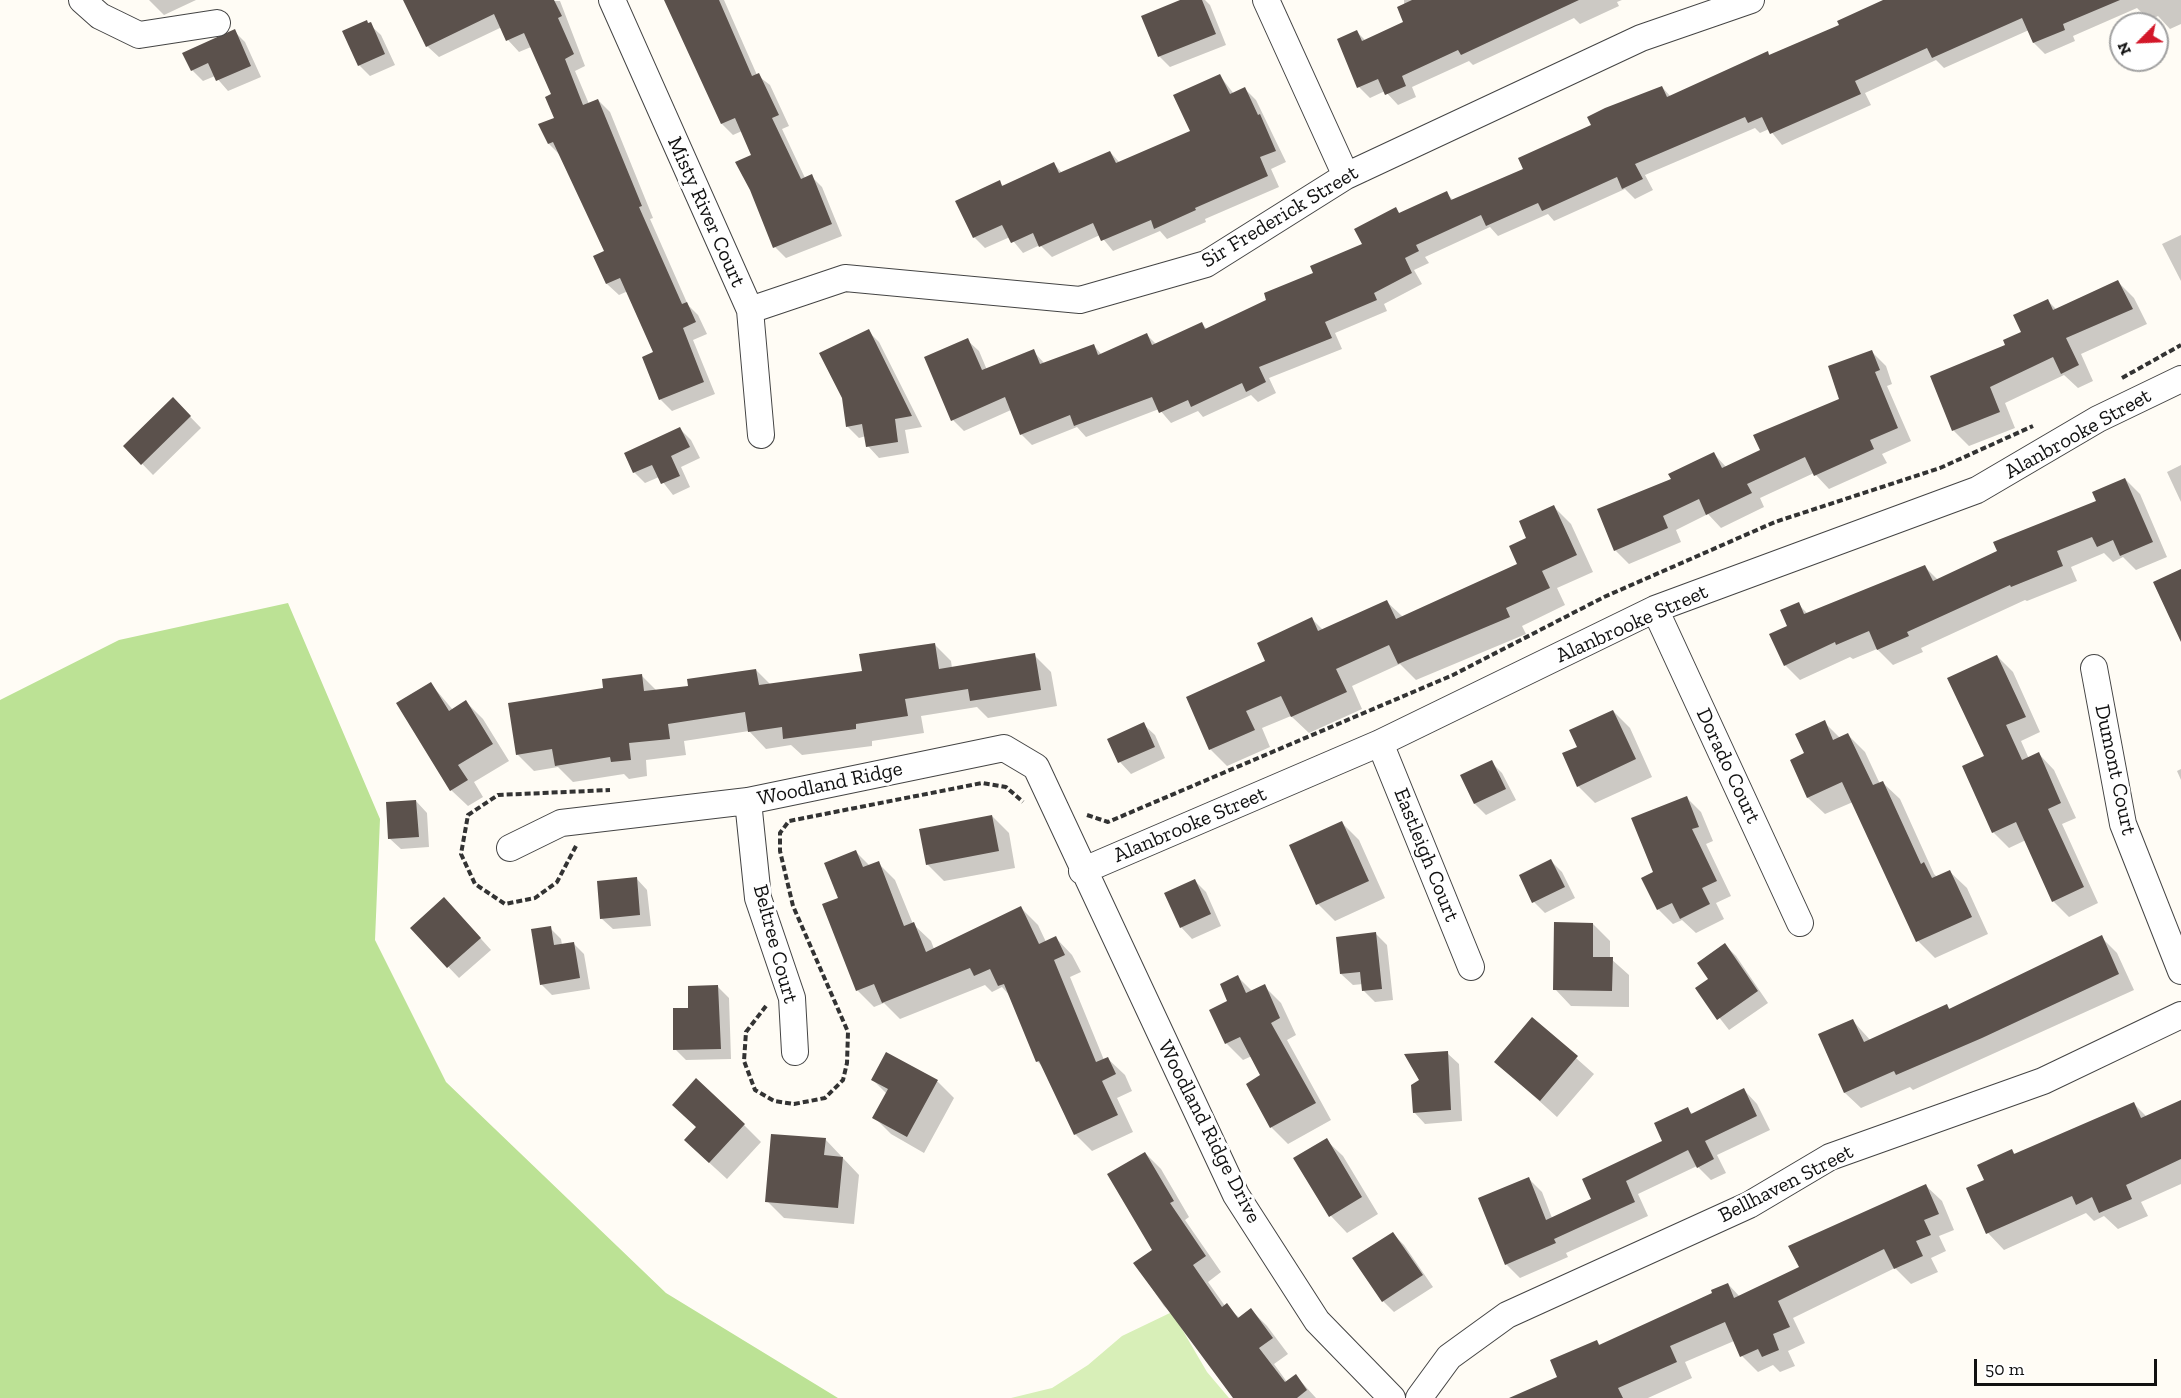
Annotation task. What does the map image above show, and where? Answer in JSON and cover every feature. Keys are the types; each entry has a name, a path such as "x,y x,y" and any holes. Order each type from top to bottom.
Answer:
{"street":[{"path":"82,0 100,16 139,35 217,23"},
{"name":"Misty River Court","path":"612,0 750,310 761,435"},
{"path":"1266,0 1346,176"},
{"name":"Sir Frederick Street","path":"750,310 845,278 1080,300 1206,264 1346,176 1641,38 1751,0"},
{"name":"Alanbrooke Street","path":"1082,871 1380,742 1655,609 1977,490 2098,419 2181,379"},
{"name":"Dorado Court","path":"1655,609 1800,923"},
{"name":"Dumont Court","path":"2094,668 2123,825 2181,970"},
{"name":"Eastleigh Court","path":"1380,742 1471,967"},
{"name":"Woodland Ridge","path":"510,848 561,823 748,801 1004,748 1036,767 1082,871"},
{"name":"Beltree Court","path":"748,801 758,898 792,998 795,1052"},
{"name":"Woodland Ridge Drive","path":"1082,871 1236,1195 1317,1321 1392,1398"},
{"name":"Bellhaven Street","path":"1419,1398 1449,1357 1507,1315 1749,1206 1830,1156 2043,1081 2181,1015"}],"path":[{"path":"2118,381 2181,345"},
{"path":"1084,808 1088,816 1108,822 1453,675 1604,597 1775,522 1940,468 2038,423"},
{"path":"766,1002 765,1010 746,1032 744,1060 755,1090 774,1101 794,1104 825,1098 843,1080 848,1032 793,906 780,851 780,833 789,821 982,783 1006,787 1025,803"},
{"path":"587,845 576,846 557,882 535,898 505,904 474,884 461,854 468,815 498,795 611,790"}],"green space":[{"path":"288,603 380,819 375,940 446,1082 666,1293 838,1398 0,1398 0,700 119,640"},
{"path":"1172,1312 1207,1372 1229,1398 1011,1398 1052,1388 1088,1365 1122,1336"}],"building":[{"path":"403,0 554,0 562,16 558,18 574,54 565,59 583,105 598,99 642,206 639,207 682,304 687,302 696,322 683,328 704,382 659,400 642,357 653,352 620,278 606,284 593,256 604,251 553,142 548,144 538,124 554,118 545,97 551,94 524,33 506,41 494,14 426,47"},
{"path":"664,0 719,0 752,76 759,73 779,115 772,118 801,179 812,174 832,224 773,248 750,190 735,162 751,155 735,118 721,124"},
{"path":"1180,0 1202,0 1216,34 1158,57 1141,16"},
{"path":"1412,0 1579,0 1461,55 1458,50 1402,76 1406,86 1385,95 1378,79 1357,88 1337,39 1357,30 1362,41 1403,22 1397,7"},
{"path":"1883,0 2120,0 2063,24 2065,30 2033,43 2022,18 1932,58 1927,48 1855,81 1861,94 1770,134 1762,117 1748,123 1745,117 1635,164 1643,179 1622,189 1617,177 1542,211 1538,203 1486,226 1481,215 1416,245 1419,251 1405,258 1412,273 1374,293 1377,300 1325,322 1332,338 1259,367 1266,382 1246,392 1242,383 1191,407 1188,400 1159,413 1152,397 1074,426 1070,415 1020,435 1005,397 951,421 924,357 968,338 982,370 1034,349 1040,364 1094,344 1098,355 1147,333 1152,345 1202,322 1205,329 1266,300 1264,293 1313,273 1310,266 1362,244 1354,229 1396,207 1399,213 1447,191 1451,200 1523,169 1518,158 1591,125 1587,117 1605,108 1662,86 1667,97 1768,51 1769,55 1839,25 1837,21"},
{"path":"367,20 368,23 371,22 385,54 358,66 342,31"},
{"path":"235,29 251,66 216,81 208,63 191,71 182,53"},
{"path":"1220,74 1230,94 1245,87 1258,115 1260,114 1276,151 1260,157 1268,176 1154,229 1151,220 1101,241 1093,223 1039,247 1033,233 1011,243 1002,225 973,238 955,201 1000,180 1002,186 1054,162 1059,173 1110,151 1116,163 1190,131 1173,95"},
{"path":"2118,280 2133,309 2066,338 2079,365 2061,374 2053,357 1990,387 2000,412 1952,431 1930,376 2005,345 2003,340 2021,332 2013,315 2048,299 2053,310"},
{"path":"869,329 912,416 895,419 898,442 866,447 862,424 846,427 842,398 819,353"},
{"path":"1872,350 1880,370 1875,372 1898,428 1870,440 1874,449 1814,476 1805,457 1747,484 1752,493 1706,515 1699,499 1663,516 1668,528 1614,551 1597,509 1671,479 1668,474 1714,452 1722,468 1760,450 1753,435 1839,399 1828,366"},
{"path":"173,397 191,416 141,465 123,446"},
{"path":"680,427 690,447 671,456 680,476 661,484 652,465 633,473 624,453"},
{"path":"2125,478 2153,542 2120,556 2113,540 2097,547 2092,537 2057,551 2063,566 2011,587 2010,585 1907,632 1909,636 1877,650 1869,631 1836,645 1835,642 1784,666 1769,634 1787,626 1780,610 1799,602 1804,614 1925,565 1933,581 1997,551 1993,542 2096,501 2092,492"},
{"path":"1554,505 1577,555 1542,571 1550,588 1506,608 1510,617 1398,664 1389,645 1336,669 1347,692 1291,717 1281,696 1246,711 1255,730 1209,750 1186,697 1265,661 1257,643 1312,617 1318,631 1387,600 1396,619 1517,564 1509,546 1526,538 1519,521"},
{"path":"2181,569 2181,642 2153,582"},
{"path":"935,643 939,669 1035,653 1041,690 970,701 968,689 905,699 908,716 856,724 856,729 783,739 782,727 748,732 745,712 668,724 670,739 629,743 631,760 611,762 610,757 555,766 552,749 516,755 508,703 603,688 602,679 642,674 644,691 688,686 687,679 756,669 759,685 862,671 859,654"},
{"path":"1997,655 2026,717 2006,725 2022,760 2039,752 2061,803 2048,809 2084,887 2052,902 2016,822 1992,833 1962,766 1984,756 1947,678"},
{"path":"431,682 449,711 466,700 493,744 458,765 468,780 450,791 396,703"},
{"path":"1613,710 1636,759 1577,787 1562,753 1577,747 1569,730"},
{"path":"1825,720 1833,740 1848,733 1873,785 1883,781 1921,864 1924,862 1932,878 1950,870 1972,917 1916,942 1842,782 1807,798 1790,760 1804,753 1795,734"},
{"path":"1144,722 1155,747 1118,763 1107,739"},
{"path":"1492,760 1506,789 1474,804 1460,775"},
{"path":"1687,796 1699,827 1692,829 1717,881 1702,888 1710,904 1680,919 1672,903 1657,910 1641,878 1653,872 1631,818"},
{"path":"416,800 419,837 388,839 386,802"},
{"path":"992,815 999,851 926,865 919,829"},
{"path":"1342,821 1369,881 1316,905 1289,845"},
{"path":"856,850 863,867 879,861 904,926 914,922 926,952 1021,906 1039,944 1056,936 1065,955 1054,960 1096,1062 1108,1057 1116,1074 1102,1081 1118,1115 1074,1135 1039,1061 1036,1062 1004,984 998,986 990,969 974,976 970,968 882,1003 874,984 856,991 822,904 838,898 824,863"},
{"path":"1551,859 1565,887 1532,903 1519,875"},
{"path":"637,877 640,915 600,919 597,881"},
{"path":"1195,879 1211,914 1180,928 1164,893"},
{"path":"444,897 481,938 447,968 410,928"},
{"path":"1554,922 1593,923 1593,957 1613,957 1612,991 1553,990"},
{"path":"551,926 554,945 574,942 580,978 540,985 531,929"},
{"path":"1376,932 1382,989 1362,991 1360,972 1340,974 1336,937"},
{"path":"2102,935 2119,974 1982,1038 1896,1075 1894,1071 1844,1093 1818,1034 1853,1019 1864,1042 1947,1004 1949,1009"},
{"path":"1725,943 1758,991 1717,1020 1695,988 1708,979 1697,963"},
{"path":"1238,975 1246,993 1265,984 1280,1018 1271,1023 1316,1103 1270,1128 1246,1084 1260,1075 1240,1037 1225,1044 1209,1010 1227,1001 1220,984"},
{"path":"718,985 721,1049 673,1050 673,1008 688,1008 688,986"},
{"path":"1532,1017 1578,1056 1540,1101 1494,1062"},
{"path":"1448,1051 1451,1110 1413,1113 1411,1085 1419,1080 1404,1054"},
{"path":"886,1052 938,1080 907,1137 872,1118 888,1089 871,1080"},
{"path":"696,1078 745,1124 709,1163 684,1140 696,1127 672,1105"},
{"path":"1744,1088 1757,1116 1705,1141 1714,1159 1697,1168 1688,1150 1626,1181 1635,1202 1554,1239 1556,1243 1505,1265 1478,1198 1529,1177 1546,1220 1591,1199 1582,1179 1662,1141 1654,1123 1688,1107 1691,1114"},
{"path":"2181,1100 2181,1159 2126,1185 2132,1199 2099,1213 2092,1197 2076,1205 2072,1196 1986,1234 1966,1188 1984,1180 1977,1165 2012,1149 2014,1154 2134,1102 2141,1118"},
{"path":"771,1134 826,1138 824,1155 843,1157 838,1208 765,1202"},
{"path":"1327,1138 1362,1197 1329,1217 1293,1158"},
{"path":"1145,1152 1174,1201 1170,1203 1206,1256 1193,1265 1222,1307 1227,1303 1238,1318 1251,1308 1273,1338 1259,1348 1285,1382 1296,1374 1307,1390 1297,1398 1233,1398 1133,1263 1152,1250 1107,1174"},
{"path":"1926,1184 1939,1214 1924,1220 1931,1235 1916,1241 1923,1256 1894,1269 1884,1249 1778,1301 1790,1327 1773,1334 1779,1350 1762,1357 1758,1349 1740,1357 1725,1322 1670,1346 1677,1362 1618,1388 1623,1398 1509,1398 1557,1377 1550,1360 1597,1340 1599,1345 1712,1293 1711,1290 1728,1283 1734,1298 1799,1267 1788,1246"},
{"path":"1393,1232 1423,1275 1382,1302 1352,1258"}]}
